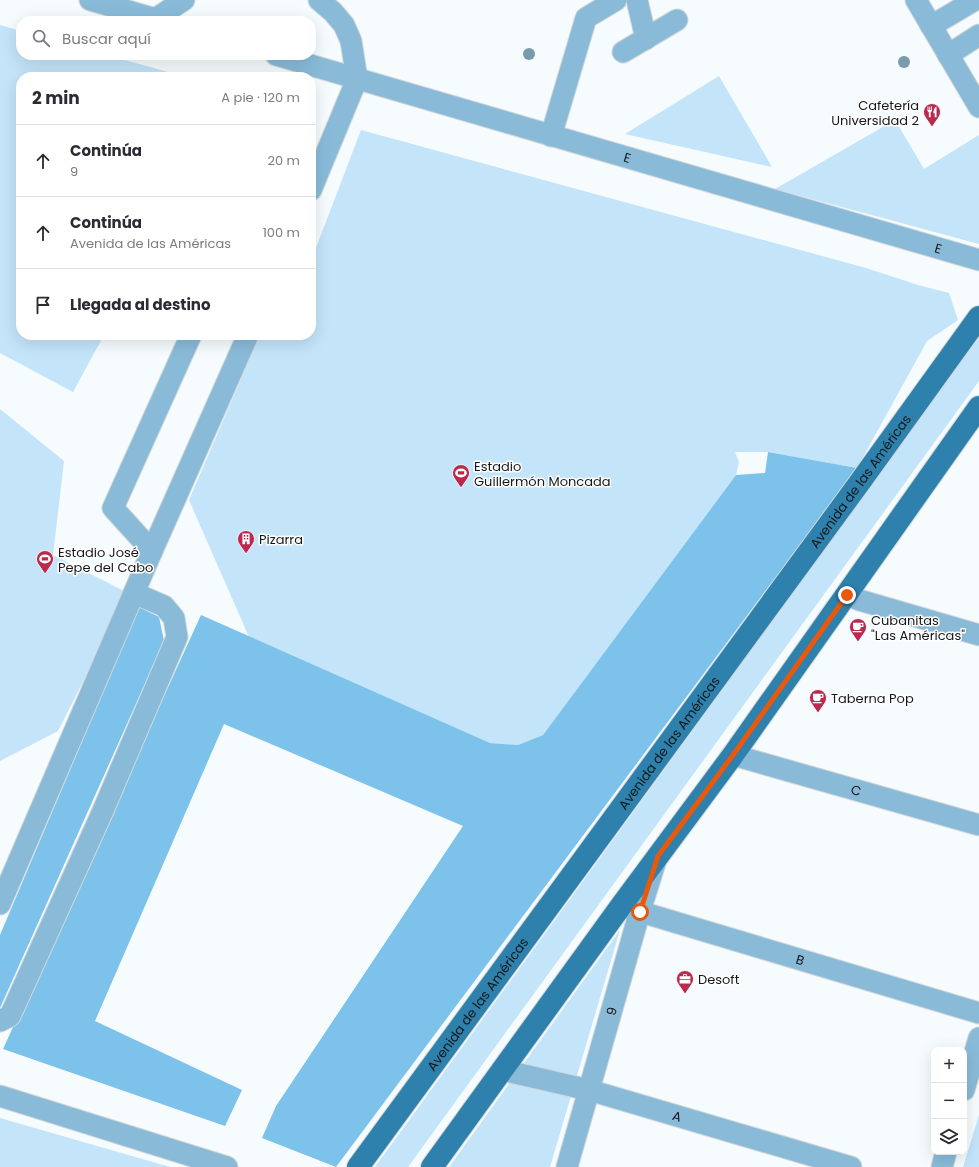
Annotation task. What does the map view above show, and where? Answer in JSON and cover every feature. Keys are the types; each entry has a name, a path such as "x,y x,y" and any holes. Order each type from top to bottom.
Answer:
{"main road":[{"name":"Avenida de las Américas","path":"358,1167 860,482 979,317"},
{"path":"432,1167 502,1070 630,909 658,856 733,755 979,407"}],"street":[{"path":"90,0 145,16"},
{"path":"164,16 184,0"},
{"path":"316,178 357,79 351,41 344,25 334,12 319,0"},
{"path":"551,136 588,9 616,0"},
{"path":"637,0 646,38"},
{"path":"916,0 948,55 972,77 979,107"},
{"path":"931,26 975,0"},
{"path":"623,52 677,20"},
{"path":"948,55 979,35"},
{"name":"E","path":"286,60 309,71"},
{"name":"E","path":"316,72 357,79 979,260"},
{"path":"152,551 113,508 189,340"},
{"path":"0,904 152,551 246,340"},
{"path":"0,1021 10,1016 102,813 177,637 174,618 164,606 134,593"},
{"path":"847,595 859,600 979,635"},
{"name":"C","path":"733,755 979,825"},
{"name":"B","path":"630,909 979,1013"},
{"name":"9","path":"567,1167 589,1090 630,909"},
{"path":"966,1083 979,1038"},
{"name":"A","path":"502,1070 589,1090 851,1167"},
{"path":"0,1096 227,1167"},
{"path":"942,1167 945,1155"}],"shaded area":[{"path":"0,25 16,30 16,60 125,60 168,72 16,72 16,340 101,340 73,392 0,353"},
{"path":"719,76 772,167 625,134"},
{"path":"895,120 924,169 979,135 979,244 775,189"},
{"name":"Estadio Guillermón Moncada","path":"361,130 866,268 918,285 949,293 958,320 927,341 857,468 768,452 735,452 739,462 736,475 543,735 518,745 490,743 249,637 189,500 258,340 316,340 316,248"},
{"path":"979,337 979,381 408,1167 375,1167"},
{"name":"Estadio José Pepe del Cabo","path":"0,409 64,461 53,555 128,593 58,731 0,761"},
{"path":"768,452 857,468 336,1167 262,1138 276,1106 463,826 224,724 95,1021 242,1090 225,1126 3,1049 201,615 490,743 518,745 543,735 736,475 765,473"},
{"path":"139,607 159,617 164,641 0,1008 0,935"},
{"path":"620,930 550,1167 449,1167"},
{"path":"979,1115 979,1167 963,1167"},
{"path":"0,1118 170,1167 0,1167"}],"place":[{"name":"Cafetería Universidad 2","path":"932,127"},
{"name":"Estadio Guillermón Moncada","path":"461,488"},
{"name":"Pizarra","path":"246,554"},
{"name":"Estadio José Pepe del Cabo","path":"45,574"},
{"name":"Cubanitas \"Las Américas\"","path":"858,642"},
{"name":"Taberna Pop","path":"818,713"},
{"name":"Desoft","path":"685,994"}],"route":[{"path":"640,912 658,856 733,755 847,595"}]}
